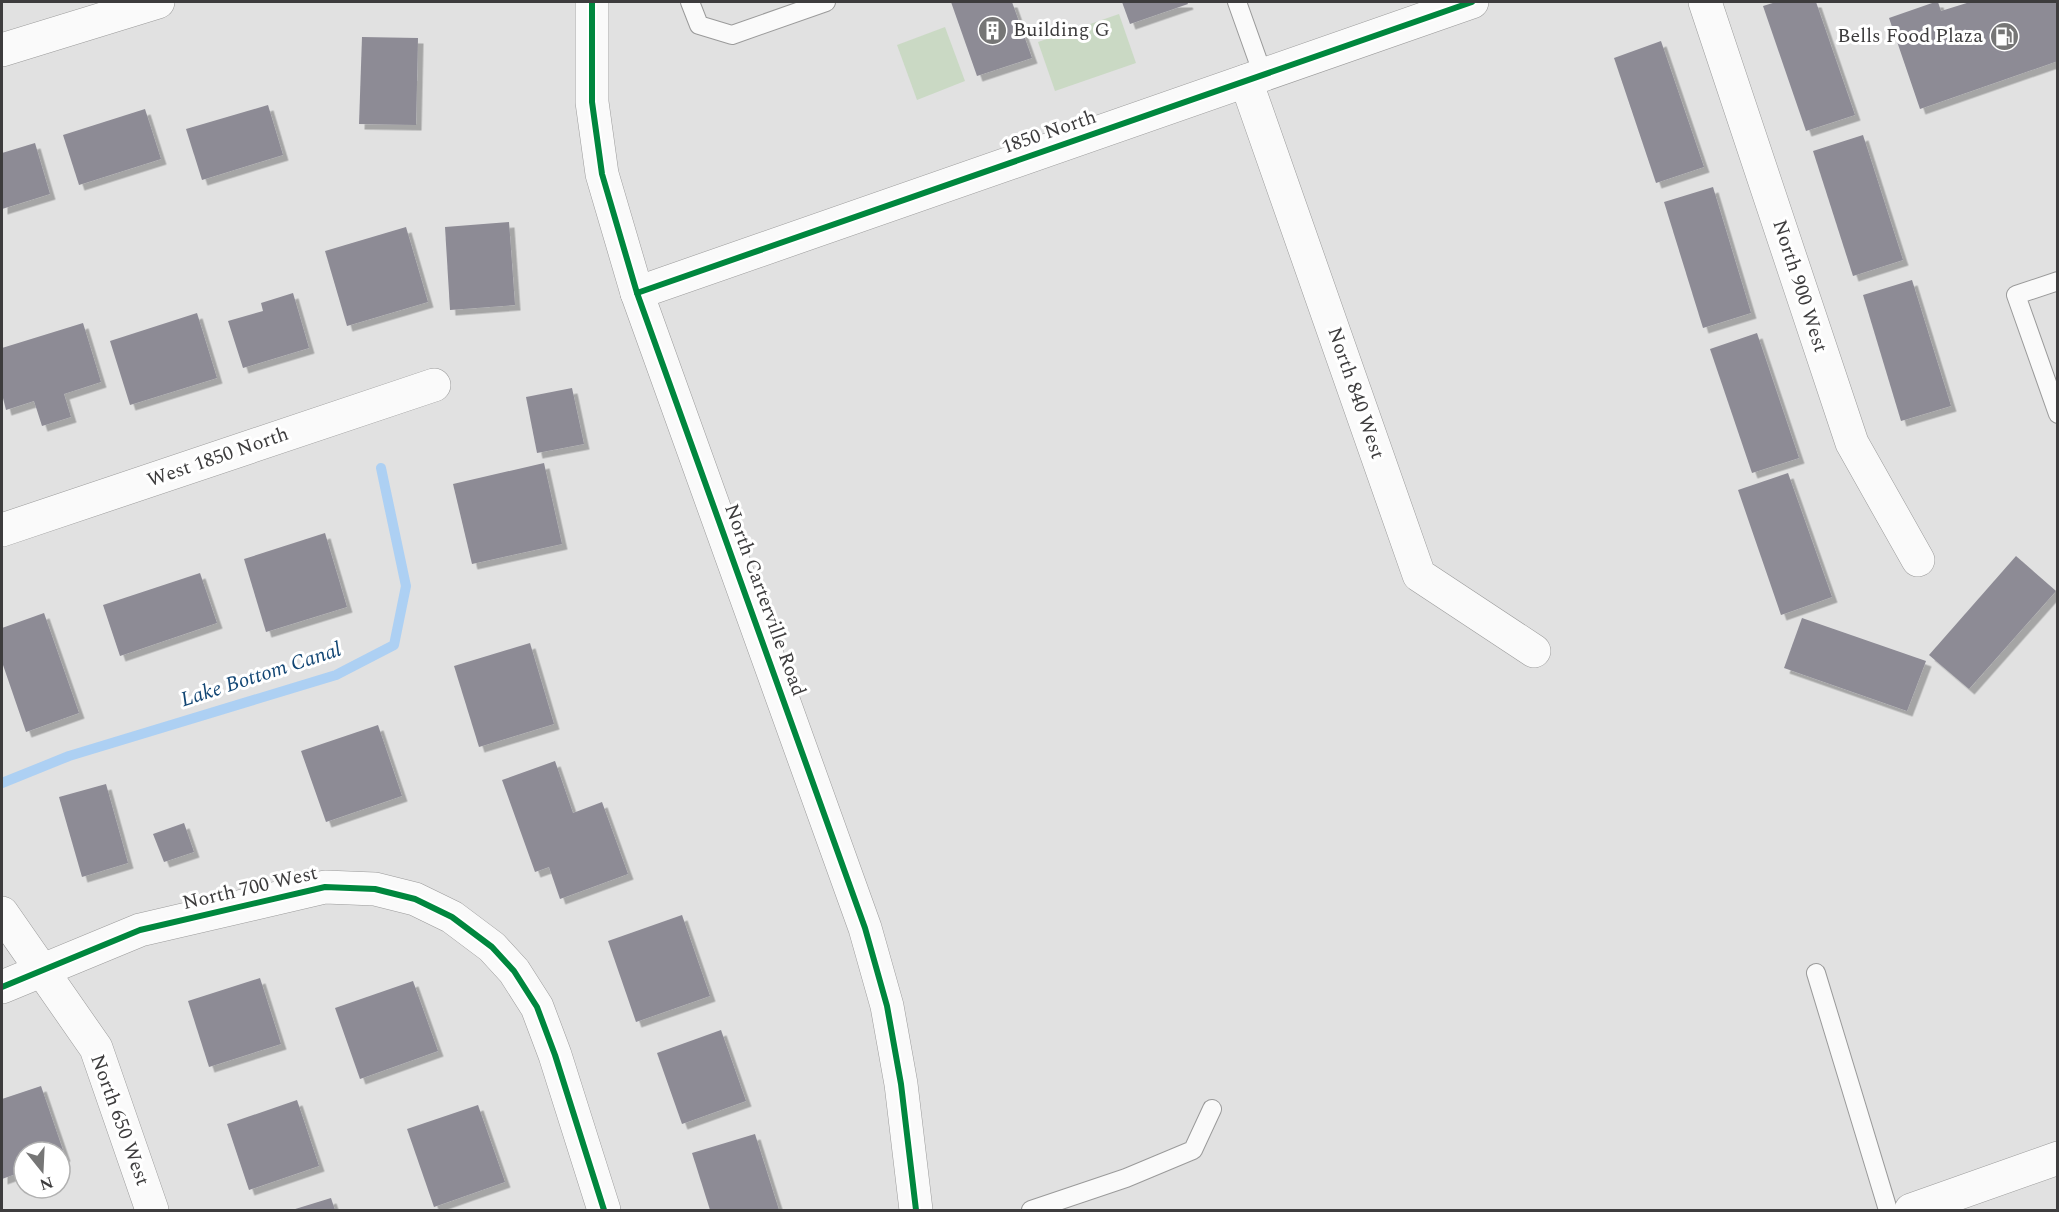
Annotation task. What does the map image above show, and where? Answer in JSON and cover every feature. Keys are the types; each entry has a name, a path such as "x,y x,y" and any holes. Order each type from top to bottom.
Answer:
{"street":[{"path":"2,50 158,2"},
{"name":"North Carterville Road","path":"592,2 592,102 602,174 637,293 866,928 887,1006 901,1084 916,1210"},
{"name":"1850 North","path":"637,293 1472,2"},
{"name":"North 900 West","path":"1705,2 1852,444 1918,560"},
{"name":"North 840 West","path":"1255,78 1419,575 1534,651"},
{"name":"West 1850 North","path":"2,530 434,385"},
{"name":"North 700 West","path":"2,987 140,930 325,887 375,889 415,899 453,917 492,947 514,971 537,1007 555,1055 604,1210"},
{"name":"North 650 West","path":"2,913 96,1048 152,1210"},
{"path":"1911,1210 2058,1158"}],"lane":[{"path":"690,2 699,25 732,35 826,2"},
{"path":"1237,2 1255,78"},
{"path":"2058,281 2016,295 2058,414"},
{"path":"1816,973 1888,1210"},
{"path":"1031,1210 1126,1178 1193,1150 1212,1109"}],"green space":[{"path":"1119,14 1136,63 1055,91 1038,42"},
{"path":"945,27 965,81 917,100 897,45"}],"building":[{"name":"Building G","path":"951,2 1012,2 1032,58 977,76"},
{"path":"1122,2 1187,2 1188,4 1130,24"},
{"path":"1776,2 1816,2 1855,115 1806,131 1763,6"},
{"name":"Bells Food Plaza","path":"1938,2 1941,11 1970,2 2058,2 2058,61 1920,109 1889,18"},
{"path":"362,37 418,38 416,125 359,124"},
{"path":"1661,41 1704,167 1656,183 1614,58"},
{"path":"268,105 283,155 202,180 186,129"},
{"path":"145,109 161,159 79,185 63,135"},
{"path":"1863,135 1903,260 1853,276 1813,151"},
{"path":"35,143 50,194 2,209 2,153"},
{"path":"1713,187 1751,313 1703,328 1664,202"},
{"path":"509,222 515,305 450,310 445,227"},
{"path":"406,227 428,302 347,326 325,251"},
{"path":"1912,280 1951,406 1901,421 1863,295"},
{"path":"293,293 309,348 243,368 228,321 263,311 261,303"},
{"path":"197,313 217,378 130,405 110,341"},
{"path":"83,323 101,382 64,394 71,417 42,426 34,401 6,410 2,394 2,348"},
{"path":"1757,333 1799,458 1752,473 1710,349"},
{"path":"572,388 584,444 537,453 526,397"},
{"path":"544,463 562,544 472,564 453,484"},
{"path":"1788,473 1832,597 1781,615 1738,490"},
{"path":"325,533 347,607 266,632 244,559"},
{"path":"2016,556 2056,591 1969,689 1929,655"},
{"path":"200,573 217,623 120,656 103,605"},
{"path":"44,613 79,713 26,732 2,662 2,628"},
{"path":"1802,618 1926,661 1907,711 1784,668"},
{"path":"530,643 554,724 479,747 454,666"},
{"path":"378,725 402,796 326,822 301,751"},
{"path":"555,761 573,813 602,802 628,874 560,899 549,867 535,872 502,780"},
{"path":"106,784 128,863 82,877 59,797"},
{"path":"184,823 194,852 164,862 153,834"},
{"path":"682,915 710,996 636,1022 608,941"},
{"path":"260,978 281,1044 209,1067 188,1001"},
{"path":"413,981 438,1051 360,1079 335,1008"},
{"path":"721,1030 746,1101 682,1124 657,1053"},
{"path":"41,1086 60,1140 12,1140 12,1175 2,1179 2,1099"},
{"path":"297,1100 319,1166 249,1190 227,1124"},
{"path":"478,1105 505,1182 434,1207 407,1129"},
{"path":"755,1134 779,1210 710,1210 692,1153"},
{"path":"331,1198 335,1210 292,1210"}],"waterway":[{"name":"Lake Bottom Canal","path":"2,783 69,756 336,675 394,645 406,586 381,468"}],"cycle path":[{"path":"592,2 592,102 602,174 637,293 865,928 887,1006 901,1084 916,1210"},
{"path":"637,293 1472,2"},
{"path":"2,987 140,930 325,887 375,889 415,899 452,917 492,947 514,971 537,1007 555,1055 604,1210"}],"place":[{"name":"Building G","path":"992,30"},
{"name":"Bells Food Plaza","path":"2004,36"}]}
